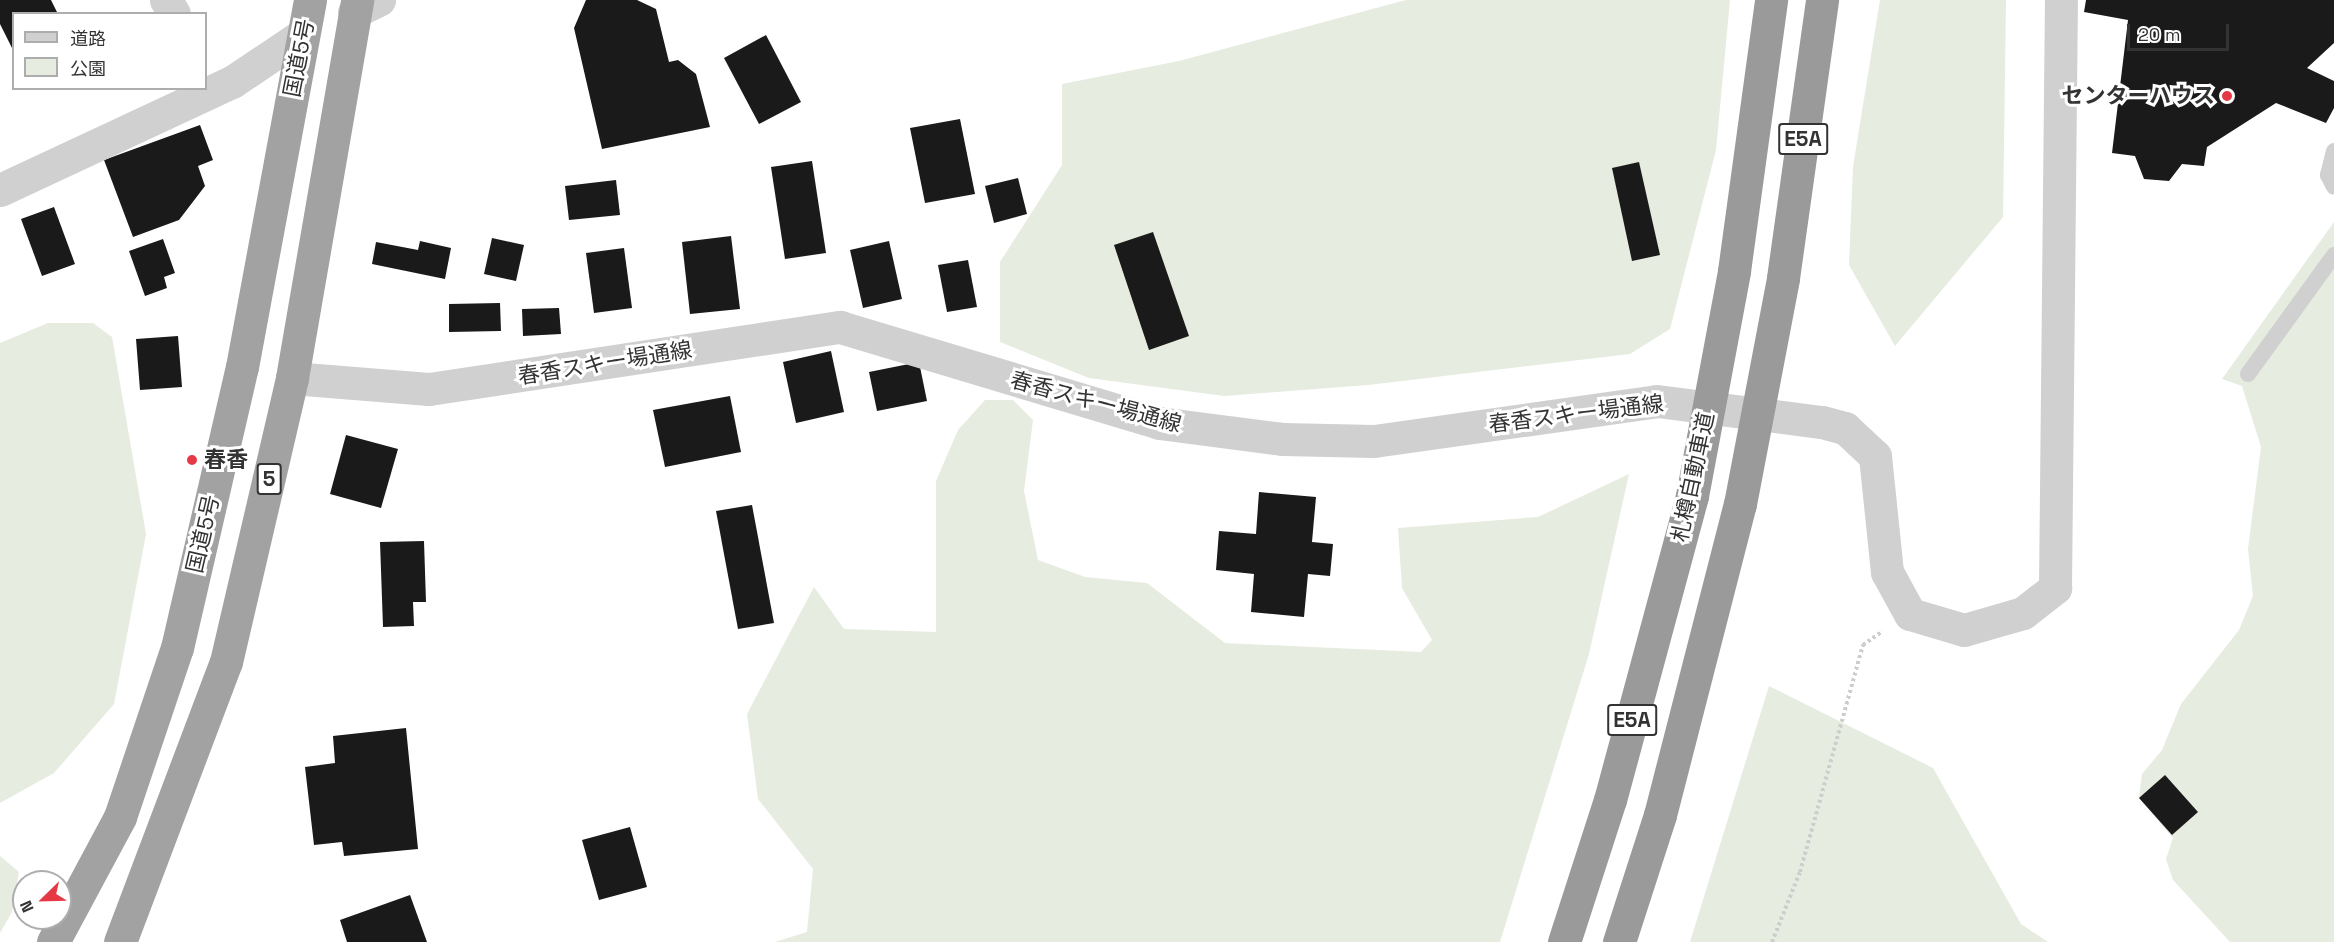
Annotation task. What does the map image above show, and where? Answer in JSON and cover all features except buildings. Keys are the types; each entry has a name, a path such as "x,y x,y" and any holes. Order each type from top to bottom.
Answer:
{"highway":[{"name":"国道5号","path":"53,942 120,816 177,648 242,367 310,0"},
{"name":"札樽自動車道","path":"1564,942 1610,800 1692,496 1734,271 1771,0"},
{"name":"E5A","path":"1619,942 1660,815 1740,504 1783,278 1822,0"},
{"name":"国道5号","path":"120,942 226,662 292,378 363,4"}],"street":[{"path":"1910,614 1965,630 2023,613 2055,588 2061,0"},
{"path":"212,78 302,35"},
{"path":"0,190 189,90"},
{"name":"春香スキー場通線","path":"292,378 429,389 840,327 1159,423 1282,439 1374,441 1657,401 1822,422 1845,428 1875,456 1887,572 1910,614"}],"lane":[{"path":"2334,151 2328,175 2334,187"},
{"path":"2248,374 2334,255"}],"path":[{"path":"1772,942 1800,872 1863,645 1910,614"}],"green space":[{"path":"1406,0 1730,0 1716,150 1670,329 1630,354 1368,385 1224,396 1089,378 1000,342 1000,262 1062,165 1062,84 1179,61"},
{"path":"1880,0 2006,0 2003,217 1895,346 1849,265 1853,167"},
{"path":"2334,222 2334,942 2230,942 2173,880 2166,859 2173,838 2139,798 2142,774 2162,750 2181,704 2239,630 2253,596 2248,549 2261,447 2242,386 2222,379"},
{"path":"48,323 93,323 112,337 146,534 114,704 54,773 0,803 0,343"},
{"path":"985,400 1013,400 1033,420 1024,491 1038,560 1085,577 1147,583 1225,643 1421,652 1432,640 1402,588 1398,528 1538,517 1629,474 1589,654 1500,942 775,942 807,932 813,869 758,799 747,714 814,587 844,629 936,632 936,481 958,430"},
{"path":"1769,686 1933,768 2021,924 2048,942 1690,942"},
{"path":"0,856 17,870 12,870 12,912 0,933"}],"place":[{"name":"センターハウス","path":"2227,96"},
{"name":"春香","path":"192,460"}]}
